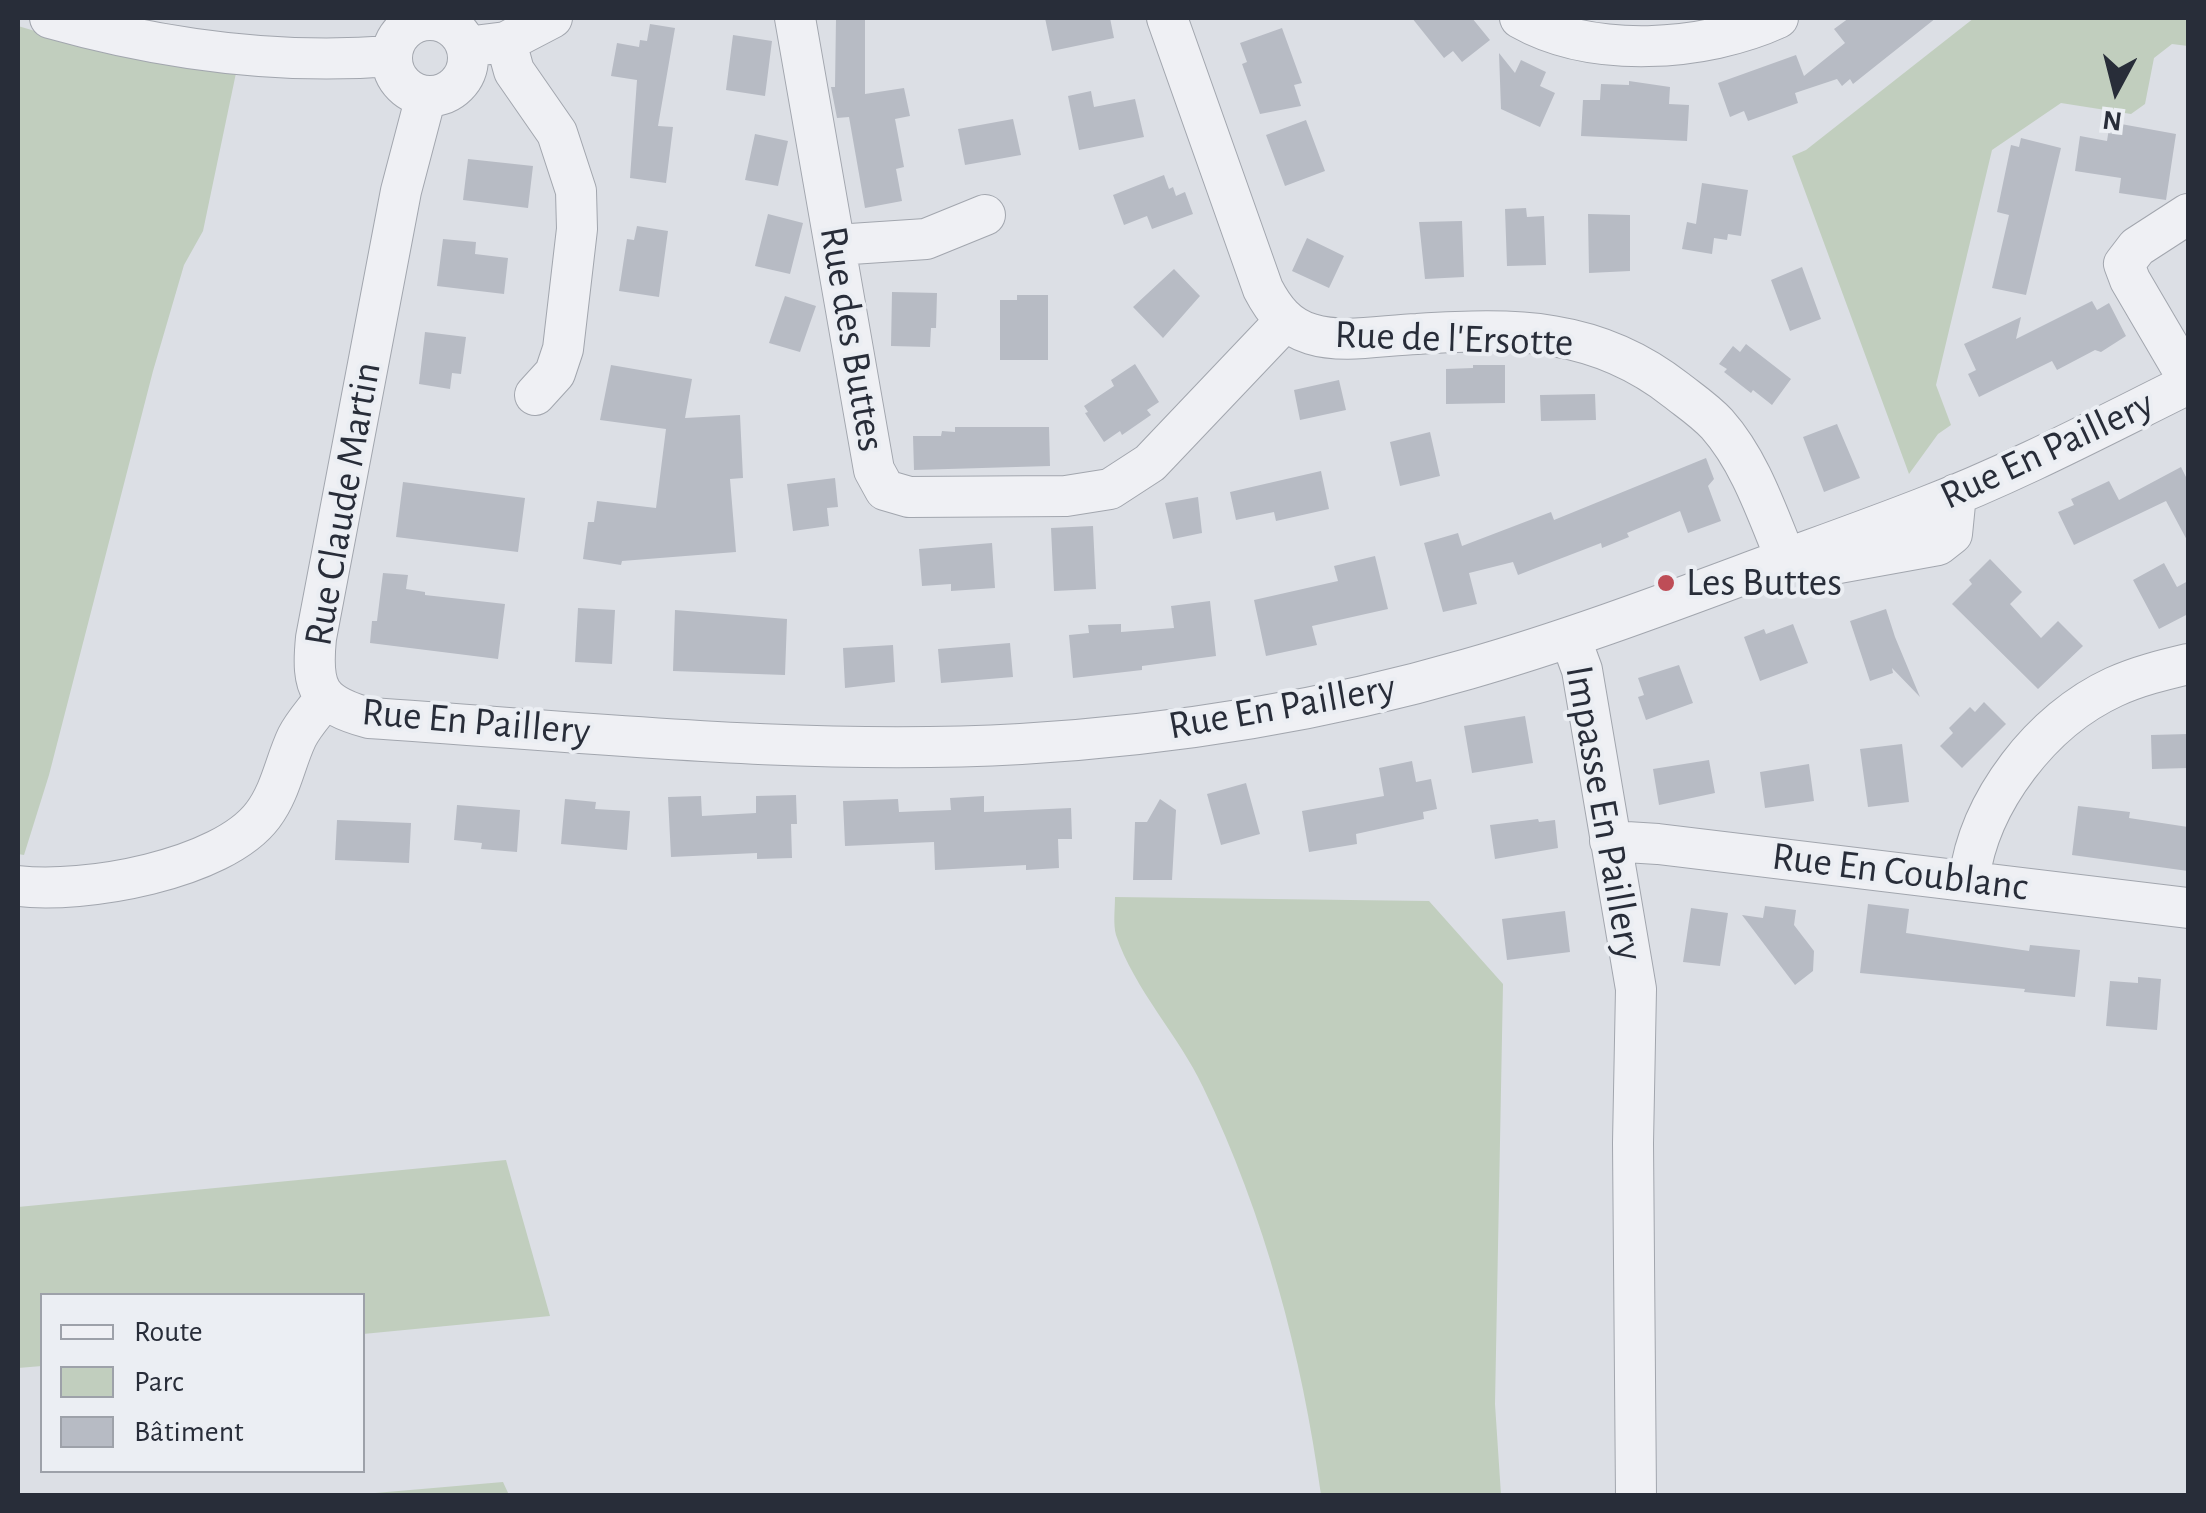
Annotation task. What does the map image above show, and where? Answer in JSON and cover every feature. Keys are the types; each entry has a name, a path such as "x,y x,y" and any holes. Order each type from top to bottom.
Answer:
{"street":[{"path":"50,18 140,40 240,54 392,56"},
{"path":"467,48 506,42 552,18"},
{"name":"Rue des Buttes","path":"795,18 874,470 885,490 895,495 1066,496 1110,488 1150,463 1285,322"},
{"name":"Rue de l'Ersotte","path":"1167,18 1263,288 1285,322 1311,334 1345,338 1427,333 1534,334 1586,341 1610,349 1657,375 1717,424 1748,471 1786,558"},
{"path":"1520,18 1574,40 1631,31 1672,45 1706,41 1778,18"},
{"path":"419,19 454,28 467,48 469,60 460,83 438,96 426,96 405,87 392,68 400,34 419,19"},
{"path":"506,42 514,71 557,133 576,191 577,229 564,349 555,373 534,395"},
{"name":"Rue Claude Martin","path":"18,886 78,884 168,869 239,839 270,805 298,737 324,699 313,672 316,638 401,191 426,96"},
{"path":"2188,214 2138,247 2124,264 2188,382"},
{"path":"836,245 926,239 985,215"},
{"name":"Rue En Paillery","path":"324,699 357,715 770,743 1018,744 1200,725 1303,708 1467,670 1786,558 1956,494 2188,382"},
{"name":"Impasse En Paillery","path":"1570,637 1582,670 1636,989 1632,1161 1636,1496"},
{"path":"1969,880 1977,846 1998,800 2045,736 2081,705 2114,686 2188,664"},
{"name":"Rue En Coublanc","path":"1610,842 1658,844 2188,908"}],"green space":[{"path":"1974,18 2188,18 2188,46 2172,44 2154,58 2145,104 2131,114 2061,103 1992,150 1936,385 1951,425 1938,434 1909,474 1792,156 1806,150"},
{"path":"18,26 113,54 236,73 203,231 184,265 153,371 49,775 24,855 18,854"},
{"path":"1115,897 1429,901 1503,984 1495,1404 1501,1495 1321,1495 1292,1338 1263,1236 1203,1087 1124,955 1115,931"},
{"path":"506,1160 550,1316 365,1334 365,1293 40,1293 40,1366 18,1368 18,1207"},
{"path":"503,1482 509,1495 352,1495"}],"building":[{"path":"836,18 865,18 865,94 904,88 910,116 895,119 904,167 896,169 902,201 865,208 849,117 837,118 831,87 835,87"},
{"path":"1045,18 1110,18 1114,38 1052,51"},
{"path":"1412,18 1472,18 1490,40 1462,62 1453,51 1444,58"},
{"path":"1849,18 1936,18 1853,84 1850,79 1842,86 1837,79 1795,93 1798,103 1748,121 1744,111 1730,117 1718,83 1796,55 1804,76 1845,43 1834,29"},
{"path":"650,24 675,28 658,126 673,127 666,183 630,178 637,80 611,76 617,43 639,47 640,40 647,41"},
{"path":"1282,28 1302,83 1294,85 1301,106 1260,114 1242,64 1247,62 1240,43"},
{"path":"733,35 772,41 765,96 726,90"},
{"path":"1499,53 1515,73 1521,60 1546,72 1540,86 1555,93 1540,127 1501,109"},
{"path":"1629,81 1670,87 1669,104 1689,105 1687,141 1581,136 1583,100 1600,100 1601,84 1629,85"},
{"path":"1091,91 1094,107 1135,99 1144,137 1079,150 1068,96"},
{"path":"1013,119 1021,155 965,165 958,129"},
{"path":"1306,120 1325,171 1285,186 1266,135"},
{"path":"2110,122 2176,134 2166,200 2119,193 2121,178 2075,171 2080,136 2107,141"},
{"path":"755,134 788,141 778,186 745,180"},
{"path":"2021,138 2061,148 2026,295 1992,288 2009,215 1997,212 2011,145 2019,147"},
{"path":"468,159 533,166 528,208 463,200"},
{"path":"1164,175 1176,196 1185,192 1193,214 1152,229 1147,216 1124,225 1113,195"},
{"path":"1702,183 1748,190 1741,236 1714,238 1712,254 1682,249 1687,222 1696,224"},
{"path":"1526,208 1527,217 1544,216 1546,265 1507,266 1505,209"},
{"path":"768,214 803,223 790,274 755,266"},
{"path":"1588,214 1630,215 1630,271 1589,273"},
{"path":"1462,221 1464,277 1425,279 1419,222"},
{"path":"637,226 668,231 659,297 619,291 627,239 634,240"},
{"path":"1307,238 1344,256 1329,288 1292,271"},
{"path":"443,239 476,242 475,254 508,258 504,294 437,286"},
{"path":"1802,267 1821,319 1790,331 1771,280"},
{"path":"1174,269 1200,296 1163,338 1133,307"},
{"path":"892,292 937,293 936,328 931,328 930,347 891,346"},
{"path":"1017,295 1048,295 1048,360 1000,360 1000,300 1017,300"},
{"path":"785,296 816,306 800,352 769,343"},
{"path":"2092,301 2097,310 2109,303 2126,336 2101,352 2095,350 2057,370 2052,361 1979,397 1968,374 1976,370 1964,344 2021,317 2016,339"},
{"path":"425,332 466,337 461,374 452,373 450,389 419,384"},
{"path":"1746,344 1791,379 1772,405 1753,390 1751,393 1719,364 1733,346 1740,352"},
{"path":"1135,364 1159,402 1147,410 1151,415 1104,442 1084,406 1114,386 1111,380"},
{"path":"611,365 692,379 685,418 740,415 743,478 730,479 736,552 622,561 621,565 583,559 588,522 594,522 597,501 656,508 666,429 600,420"},
{"path":"1505,365 1505,403 1446,404 1446,369"},
{"path":"1339,380 1346,410 1300,420 1294,390"},
{"path":"1595,394 1596,420 1541,421 1540,395"},
{"path":"1837,424 1860,478 1824,492 1803,437"},
{"path":"955,427 1049,427 1050,466 914,470 913,436 941,436 942,431 955,432"},
{"path":"1430,432 1440,476 1400,486 1390,442"},
{"path":"1706,458 1714,479 1708,486 1721,521 1688,533 1680,511 1602,548 1601,543 1518,575 1513,562 1469,573 1477,604 1443,612 1424,543 1458,533 1462,546 1551,512 1554,520"},
{"path":"2181,467 2188,481 2188,542 2166,501 2074,545 2058,512 2074,505 2071,499 2109,481 2119,500"},
{"path":"1321,471 1329,509 1276,521 1274,512 1236,520 1230,492"},
{"path":"835,478 838,507 827,508 829,526 793,531 787,484"},
{"path":"403,482 525,498 518,552 396,537"},
{"path":"1198,497 1202,533 1173,539 1165,503"},
{"path":"1093,526 1096,589 1054,591 1051,528"},
{"path":"992,543 995,588 951,591 951,584 922,586 919,549"},
{"path":"1375,556 1388,609 1312,626 1317,645 1266,656 1254,600 1338,581 1334,566"},
{"path":"1990,559 2022,592 2010,604 2041,638 2058,621 2083,646 2038,689 1952,604"},
{"path":"2164,563 2177,587 2188,581 2188,614 2159,629 2133,580"},
{"path":"383,573 408,575 406,589 425,595 505,604 498,659 370,643"},
{"path":"1210,601 1216,656 1073,678 1069,635 1089,633 1088,625 1121,624 1121,632 1174,628 1171,606"},
{"path":"578,608 615,610 612,664 575,662"},
{"path":"1886,609 1920,697 1892,668 1893,673 1870,681 1850,621"},
{"path":"675,610 787,619 785,675 673,671"},
{"path":"1793,624 1808,663 1760,681 1744,637"},
{"path":"1010,643 1013,677 941,683 938,649"},
{"path":"893,645 895,682 845,688 843,648"},
{"path":"1679,665 1693,703 1646,720 1638,697 1644,695 1638,678"},
{"path":"1984,702 2006,724 1962,768 1940,746 1953,733 1949,728 1970,707 1975,712"},
{"path":"1525,716 1533,763 1472,773 1464,726"},
{"path":"2188,734 2188,768 2152,769 2151,735"},
{"path":"1902,744 1909,802 1868,807 1860,749"},
{"path":"1709,760 1715,793 1659,805 1653,769"},
{"path":"1412,761 1416,782 1431,779 1437,809 1423,812 1424,819 1356,834 1357,844 1309,852 1302,811 1384,796 1379,768"},
{"path":"1809,764 1814,801 1765,808 1760,772"},
{"path":"1246,783 1260,834 1221,845 1207,794"},
{"path":"796,795 797,824 791,824 792,858 757,859 757,853 671,857 668,797 701,796 702,816 756,813 756,796"},
{"path":"984,796 984,812 1071,808 1072,839 1058,839 1059,868 1026,870 1026,865 935,870 934,842 845,846 843,801 898,799 899,812 951,810 950,798"},
{"path":"565,799 596,802 595,809 630,811 627,850 561,844"},
{"path":"1160,799 1176,810 1172,880 1133,880 1135,822 1147,822"},
{"path":"457,805 520,810 517,852 481,849 482,843 454,840"},
{"path":"2078,806 2130,812 2129,818 2188,827 2188,871 2072,855"},
{"path":"337,820 411,823 409,863 335,860"},
{"path":"1555,820 1558,848 1495,859 1490,825"},
{"path":"1868,904 1909,909 1906,933 2029,951 2030,945 2080,950 2075,997 1860,973"},
{"path":"1765,906 1796,910 1794,925 1814,951 1813,971 1795,985 1742,915 1763,918"},
{"path":"1691,908 1728,913 1720,966 1683,962"},
{"path":"1565,911 1570,952 1507,960 1502,919"},
{"path":"2138,977 2161,979 2157,1030 2106,1026 2110,981 2138,983"}],"place":[{"name":"Les Buttes","path":"1666,583"}]}
